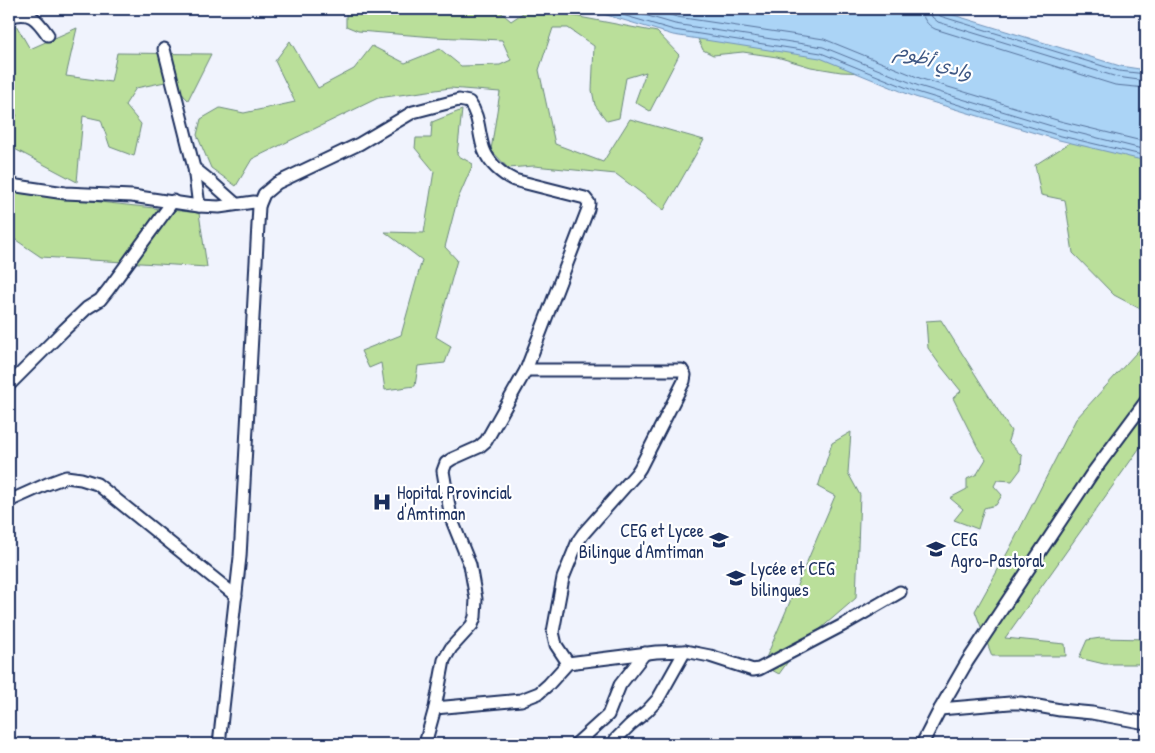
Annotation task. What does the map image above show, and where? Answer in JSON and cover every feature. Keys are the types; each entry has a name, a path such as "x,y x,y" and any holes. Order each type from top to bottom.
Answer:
{"street":[{"path":"9,17 24,14 31,15 48,35"},
{"path":"164,49 194,168 199,206"},
{"path":"219,744 240,558 259,206 264,194 277,183 358,144 413,112 459,100 468,102 475,110 484,150 492,164 506,176 514,180 585,198 589,202 526,370 486,441 480,447 452,458 446,463 443,471 450,518 470,565 476,599 475,617 472,625 444,660 435,708 425,744"},
{"path":"194,168 236,204"},
{"path":"9,183 65,194 132,196 199,206 254,202 259,206"},
{"path":"9,385 64,330 88,308 100,300 173,201"},
{"path":"526,370 682,370 685,375 684,381 640,468 578,541 564,578 553,632 556,645 568,663"},
{"path":"922,744 967,662 1086,483 1146,401"},
{"path":"9,501 66,477 96,484 236,596"},
{"path":"435,708 521,700 539,693 550,684 568,663 645,653 684,651 710,656 753,670 759,669 843,625 900,592"},
{"path":"614,744 616,739 658,699 684,651"},
{"path":"576,744 608,716 620,685 645,653"},
{"path":"940,709 1010,702 1092,713 1146,723"}],"green space":[{"path":"346,9 497,9 511,21 529,9 538,9 657,32 679,55 650,111 635,102 646,72 626,78 619,118 607,121 595,105 592,90 594,46 568,28 553,28 539,70 555,144 603,162 630,119 704,140 664,210 616,174 534,166 508,168 491,150 500,92 450,88 378,98 252,159 236,186 211,168 197,135 201,119 220,108 244,113 295,102 275,61 290,41 318,88 354,69 372,46 405,63 440,49 461,66 500,65 511,60 502,40 358,31 346,26"},
{"path":"9,13 30,49 77,28 66,76 111,82 117,53 211,54 188,100 170,81 136,88 125,105 141,124 134,156 110,147 101,120 83,116 77,182 9,146 9,130 17,115 9,109"},
{"path":"694,30 764,31 869,73 841,72 811,67 777,57 743,52 713,55 703,50"},
{"path":"462,110 457,155 473,164 457,201 445,247 457,260 436,337 451,346 445,363 418,366 415,386 385,390 381,363 369,368 361,351 401,335 422,260 385,232 424,233 434,171 415,148 416,138 431,138 432,122"},
{"path":"1071,142 1146,159 1146,312 1114,295 1073,253 1065,200 1041,195 1035,165"},
{"path":"9,192 199,213 207,267 41,257 9,236"},
{"path":"941,320 1011,431 1008,441 1022,456 1021,469 1012,481 997,480 994,486 1002,495 996,505 984,508 978,529 954,520 963,509 950,498 967,489 967,479 977,474 986,459 979,450 953,398 961,391 928,348 926,321"},
{"path":"1146,342 1146,439 1005,638 1065,644 1066,656 992,656 975,611 1010,548 1076,419"},
{"path":"851,432 848,473 860,495 856,598 797,649 779,674 763,665 835,496 818,487 832,443"},
{"path":"1101,638 1146,639 1146,664 1104,664 1079,658 1087,640"}],"water":[{"name":"وادي أظوم","path":"555,9 934,9 1120,66 1146,70 1146,161 1055,139 915,97 820,58 673,35 590,10"}],"place":[{"name":"Hopital Provincial d'Amtiman","path":"382,502"},
{"name":"CEG et Lycee Bilingue d'Amtiman","path":"719,540"},
{"name":"CEG Agro-Pastoral","path":"936,549"},
{"name":"Lycée et CEG bilingues","path":"736,578"}]}
